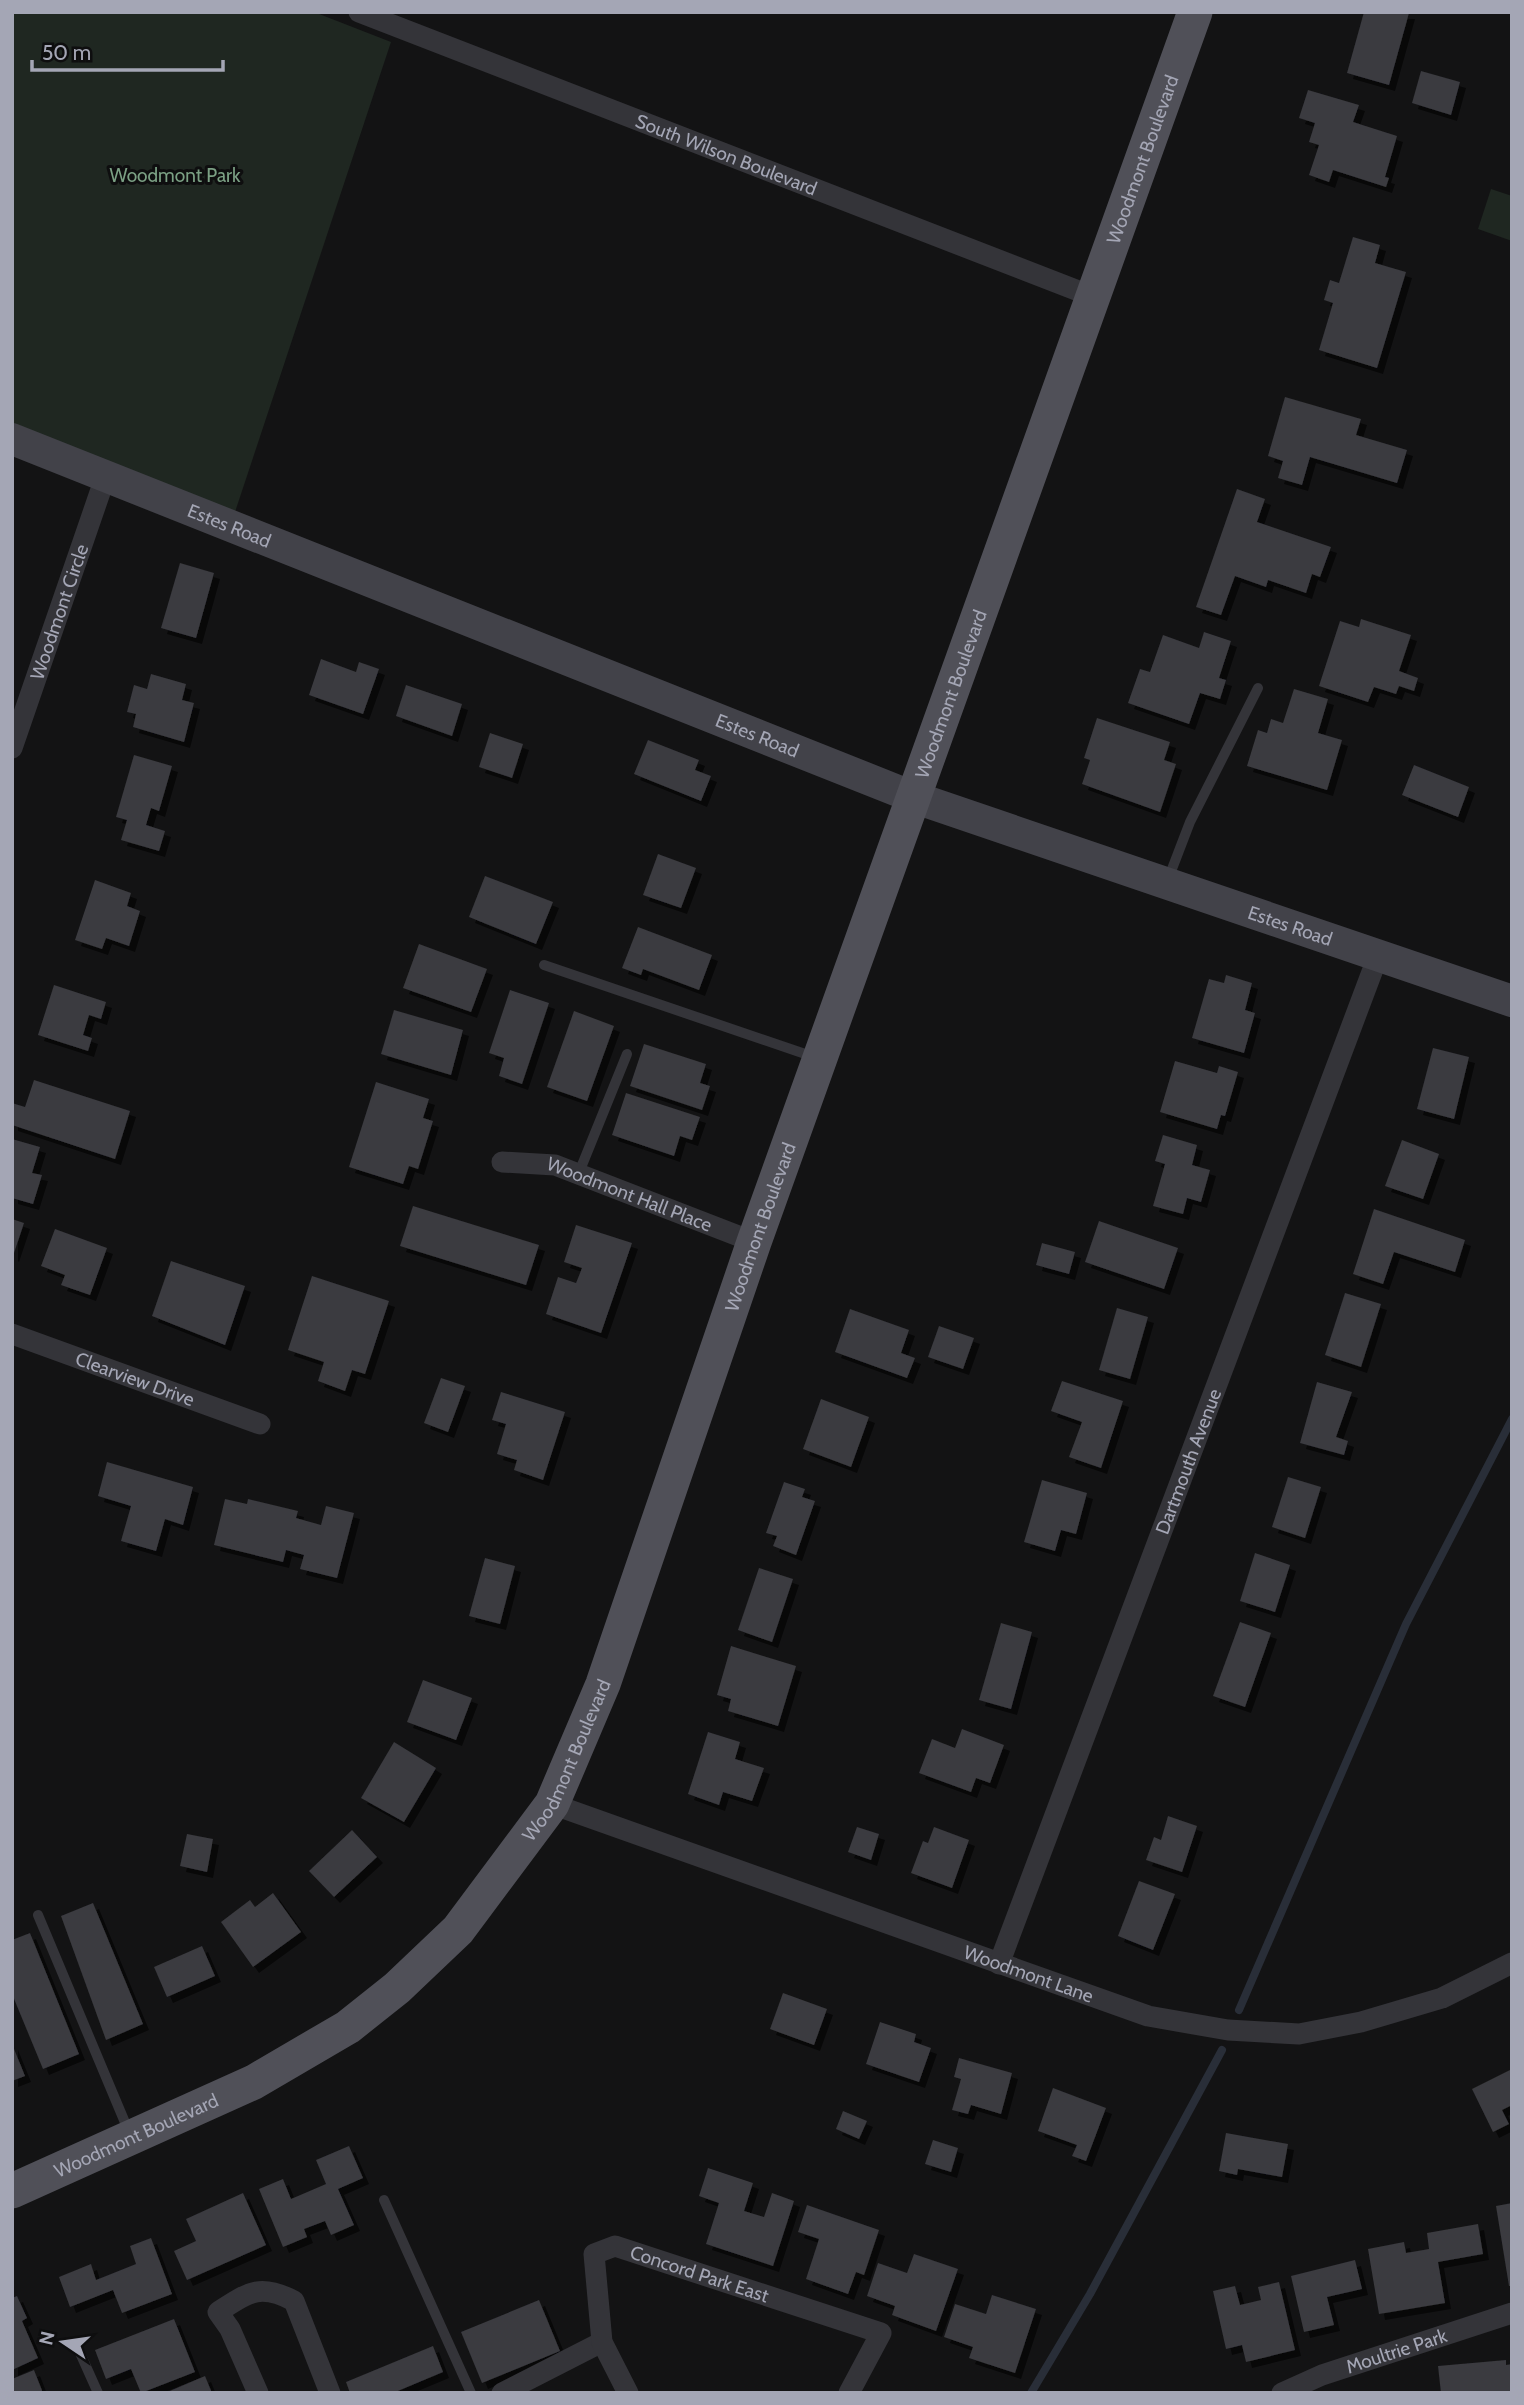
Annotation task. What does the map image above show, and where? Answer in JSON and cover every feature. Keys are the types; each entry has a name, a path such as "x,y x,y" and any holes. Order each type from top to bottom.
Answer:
{"main road":[{"name":"Woodmont Boulevard","path":"12,2192 254,2082 348,2027 397,1988 458,1930 552,1804 603,1684 819,1058 1195,12"}],"street":[{"name":"South Wilson Boulevard","path":"359,12 1094,297"},
{"name":"Estes Road","path":"12,439 913,797 1512,1001"},
{"name":"Woodmont Circle","path":"12,748 106,475"},
{"name":"Dartmouth Avenue","path":"999,1964 1378,957"},
{"name":"Woodmont Hall Place","path":"502,1162 555,1166 754,1242"},
{"name":"Clearview Drive","path":"12,1334 260,1424"},
{"name":"Woodmont Lane","path":"552,1804 1148,2016 1228,2030 1299,2035 1361,2022 1442,1998 1512,1963"},
{"name":"Concord Park East","path":"628,2393 602,2342 594,2254 615,2246 881,2333 849,2393"},
{"path":"258,2393 230,2329 218,2312 248,2293 271,2289 294,2301 330,2393"},
{"name":"Moultrie Park","path":"1282,2393 1322,2375 1512,2313"},
{"path":"502,2393 602,2342"}],"lane":[{"path":"1166,884 1189,822 1258,688"},
{"path":"544,965 819,1058"},
{"path":"578,1175 627,1054"},
{"path":"38,1915 131,2137"},
{"path":"384,2200 471,2393"},
{"path":"76,2344 98,2393"}],"green space":[{"name":"Woodmont Park","path":"12,12 314,12 391,42 235,512 12,427"},
{"path":"1491,189 1512,196 1512,241 1478,229"}],"building":[{"path":"1364,12 1409,13 1389,85 1347,73"},
{"path":"1421,71 1460,82 1451,115 1412,103"},
{"path":"1308,90 1359,105 1353,122 1397,136 1385,177 1389,178 1386,187 1333,170 1329,182 1309,175 1319,145 1309,142 1315,123 1299,118"},
{"path":"1353,237 1380,245 1375,263 1406,272 1377,368 1319,350 1333,303 1324,300 1330,280 1339,283"},
{"path":"1285,397 1361,419 1356,435 1407,450 1397,483 1310,457 1302,485 1278,478 1283,461 1268,456"},
{"path":"1237,489 1265,499 1257,522 1331,547 1320,577 1312,574 1306,593 1268,580 1266,587 1235,576 1221,615 1196,607"},
{"path":"180,563 214,573 196,638 161,628"},
{"path":"1361,619 1411,635 1399,671 1418,678 1414,691 1399,686 1396,694 1374,687 1368,702 1319,686 1340,621 1359,627"},
{"path":"1204,632 1231,641 1219,678 1226,680 1220,699 1200,693 1189,724 1128,703 1140,669 1150,672 1163,635 1199,648"},
{"path":"321,659 356,672 359,662 379,669 363,714 309,695"},
{"path":"151,674 186,684 182,700 194,703 184,742 133,727 136,714 127,712 134,685 147,689"},
{"path":"406,685 462,704 452,736 396,716"},
{"path":"1294,689 1328,699 1318,733 1342,740 1327,790 1247,766 1258,730 1267,733 1271,719 1283,723"},
{"path":"1097,718 1170,742 1164,760 1176,764 1160,812 1082,784 1090,760 1084,758"},
{"path":"490,733 523,744 512,778 479,767"},
{"path":"648,740 699,760 695,770 711,776 701,801 634,774"},
{"path":"134,755 172,766 159,811 151,808 146,825 165,831 159,851 121,840 127,820 116,817"},
{"path":"1414,765 1469,787 1458,817 1402,795"},
{"path":"658,854 696,868 681,908 643,895"},
{"path":"485,876 553,902 536,944 469,917"},
{"path":"95,880 131,893 127,906 140,911 129,946 106,938 102,949 75,940"},
{"path":"638,927 712,955 699,990 643,969 641,975 622,968"},
{"path":"419,944 487,969 471,1012 403,988"},
{"path":"1226,975 1252,983 1245,1010 1255,1013 1244,1053 1192,1038 1209,979 1224,983"},
{"path":"54,985 106,1002 101,1019 89,1015 83,1035 92,1038 88,1051 38,1035"},
{"path":"510,990 549,1003 522,1084 499,1076 504,1058 489,1053"},
{"path":"394,1010 463,1030 451,1075 381,1054"},
{"path":"574,1011 614,1026 587,1101 547,1087"},
{"path":"644,1044 706,1064 700,1083 710,1086 702,1110 630,1086"},
{"path":"1433,1048 1469,1057 1454,1119 1417,1109"},
{"path":"1175,1061 1217,1073 1219,1066 1238,1072 1225,1116 1221,1115 1217,1129 1160,1112"},
{"path":"34,1080 130,1111 115,1159 12,1125 12,1103 25,1107"},
{"path":"376,1082 429,1099 423,1118 433,1121 418,1169 409,1166 403,1184 349,1167"},
{"path":"626,1093 700,1117 692,1140 680,1136 674,1156 612,1135"},
{"path":"1163,1135 1197,1145 1192,1165 1210,1170 1201,1202 1187,1198 1183,1214 1153,1206 1165,1164 1155,1161"},
{"path":"12,1139 40,1147 32,1173 42,1175 33,1204 12,1198"},
{"path":"1402,1140 1439,1154 1423,1199 1385,1186"},
{"path":"413,1206 539,1245 526,1285 400,1246"},
{"path":"1374,1209 1465,1240 1455,1272 1394,1252 1383,1284 1353,1274"},
{"path":"12,1219 24,1223 13,1256 12,1255"},
{"path":"1099,1221 1178,1248 1164,1289 1085,1262"},
{"path":"576,1225 632,1243 601,1333 546,1314 558,1277 576,1283 582,1268 564,1262"},
{"path":"55,1229 107,1248 90,1295 61,1285 65,1275 41,1266"},
{"path":"1042,1243 1075,1252 1069,1274 1036,1265"},
{"path":"171,1261 245,1286 225,1345 152,1316"},
{"path":"312,1276 389,1301 365,1374 352,1370 345,1391 318,1381 324,1362 288,1350"},
{"path":"1345,1293 1381,1304 1361,1367 1325,1355"},
{"path":"1117,1308 1148,1317 1130,1379 1099,1370"},
{"path":"850,1309 909,1330 901,1353 915,1358 907,1378 835,1352"},
{"path":"939,1326 974,1338 963,1369 928,1357"},
{"path":"441,1378 465,1386 448,1432 424,1423"},
{"path":"1062,1381 1123,1401 1101,1468 1069,1457 1082,1422 1051,1411"},
{"path":"1317,1382 1352,1392 1336,1437 1348,1441 1344,1455 1300,1443"},
{"path":"501,1392 565,1412 543,1480 514,1470 517,1460 497,1454 506,1424 492,1420"},
{"path":"821,1399 869,1417 851,1467 803,1449"},
{"path":"107,1462 193,1487 183,1525 165,1519 156,1551 121,1541 131,1506 98,1496"},
{"path":"1288,1477 1321,1487 1305,1538 1272,1527"},
{"path":"1042,1480 1087,1493 1076,1534 1061,1530 1055,1551 1024,1542"},
{"path":"784,1482 805,1489 802,1497 815,1501 796,1555 773,1546 777,1536 766,1533"},
{"path":"225,1499 247,1504 248,1499 298,1511 296,1518 321,1525 326,1506 354,1513 337,1578 300,1569 304,1555 286,1550 283,1562 214,1545"},
{"path":"1255,1553 1290,1565 1275,1612 1240,1601"},
{"path":"485,1558 515,1566 500,1624 469,1616"},
{"path":"759,1568 793,1579 772,1642 738,1630"},
{"path":"1240,1622 1271,1633 1245,1707 1213,1696"},
{"path":"1001,1623 1032,1632 1011,1709 979,1700"},
{"path":"731,1646 796,1666 778,1726 728,1711 731,1699 717,1695"},
{"path":"423,1680 472,1698 456,1740 407,1722"},
{"path":"962,1729 1004,1745 990,1783 976,1778 971,1792 919,1773 932,1739 955,1748"},
{"path":"708,1732 740,1742 735,1759 764,1768 752,1801 723,1792 719,1805 688,1794"},
{"path":"394,1742 436,1768 404,1822 361,1798"},
{"path":"1168,1816 1197,1826 1182,1872 1146,1860 1154,1837 1161,1840"},
{"path":"857,1827 879,1834 871,1860 848,1852"},
{"path":"934,1827 969,1840 952,1888 911,1873 923,1841 928,1843"},
{"path":"352,1830 377,1857 334,1897 309,1871"},
{"path":"187,1834 213,1839 207,1872 180,1866"},
{"path":"1139,1881 1175,1894 1153,1950 1118,1936"},
{"path":"273,1893 301,1932 253,1967 221,1922 250,1900 255,1907"},
{"path":"93,1903 143,2024 106,2040 61,1916"},
{"path":"30,1933 79,2054 43,2069 12,1994 12,1940"},
{"path":"202,1946 215,1976 167,1997 154,1967"},
{"path":"783,1993 827,2009 814,2045 770,2029"},
{"path":"880,2022 916,2034 914,2042 931,2048 919,2082 866,2064"},
{"path":"12,2044 25,2076 12,2081"},
{"path":"959,2058 1012,2073 1001,2114 971,2105 968,2114 952,2110 961,2079 954,2077"},
{"path":"1512,2069 1512,2105 1502,2110 1509,2124 1493,2132 1472,2089"},
{"path":"1053,2088 1106,2108 1086,2161 1072,2156 1077,2145 1038,2131"},
{"path":"843,2111 867,2121 859,2139 836,2129"},
{"path":"1226,2133 1288,2144 1282,2177 1238,2169 1237,2175 1219,2171"},
{"path":"933,2140 958,2148 951,2172 925,2164"},
{"path":"349,2146 363,2178 338,2189 354,2225 331,2235 325,2221 304,2229 307,2237 283,2247 259,2189 283,2179 291,2199 326,2184 316,2160"},
{"path":"708,2168 753,2183 744,2211 764,2217 772,2193 794,2201 773,2266 706,2244 719,2203 699,2196"},
{"path":"243,2193 266,2245 187,2280 174,2251 196,2241 186,2219"},
{"path":"1512,2203 1512,2286 1509,2286 1496,2206"},
{"path":"807,2205 879,2230 864,2275 856,2272 848,2294 806,2279 819,2239 798,2232"},
{"path":"1478,2224 1483,2254 1438,2262 1445,2303 1379,2314 1368,2249 1404,2242 1406,2253 1429,2249 1427,2233"},
{"path":"151,2238 172,2294 122,2313 113,2290 70,2307 59,2277 91,2264 96,2280 136,2264 130,2246"},
{"path":"914,2254 958,2269 936,2331 892,2315 895,2306 867,2296 878,2263 907,2273"},
{"path":"1355,2260 1362,2289 1327,2297 1334,2325 1304,2332 1291,2276"},
{"path":"1279,2282 1295,2350 1246,2362 1242,2345 1226,2349 1213,2291 1235,2286 1240,2305 1261,2300 1258,2287"},
{"path":"992,2295 1036,2309 1015,2373 969,2358 973,2347 944,2337 955,2304 986,2314"},
{"path":"17,2296 27,2318 22,2321 38,2358 12,2370 12,2298"},
{"path":"539,2300 560,2351 482,2383 461,2332"},
{"path":"174,2319 195,2372 141,2393 131,2369 106,2379 95,2350"},
{"path":"433,2346 443,2372 393,2393 350,2393 346,2382"},
{"path":"1506,2360 1506,2365 1512,2364 1512,2393 1441,2393 1438,2366"},
{"path":"34,2370 43,2393 12,2393 12,2379"},
{"path":"205,2376 212,2393 165,2393"}],"waterway":[{"path":"1239,2010 1406,1624 1512,1419"},
{"path":"1031,2393 1090,2294 1222,2050"}]}
